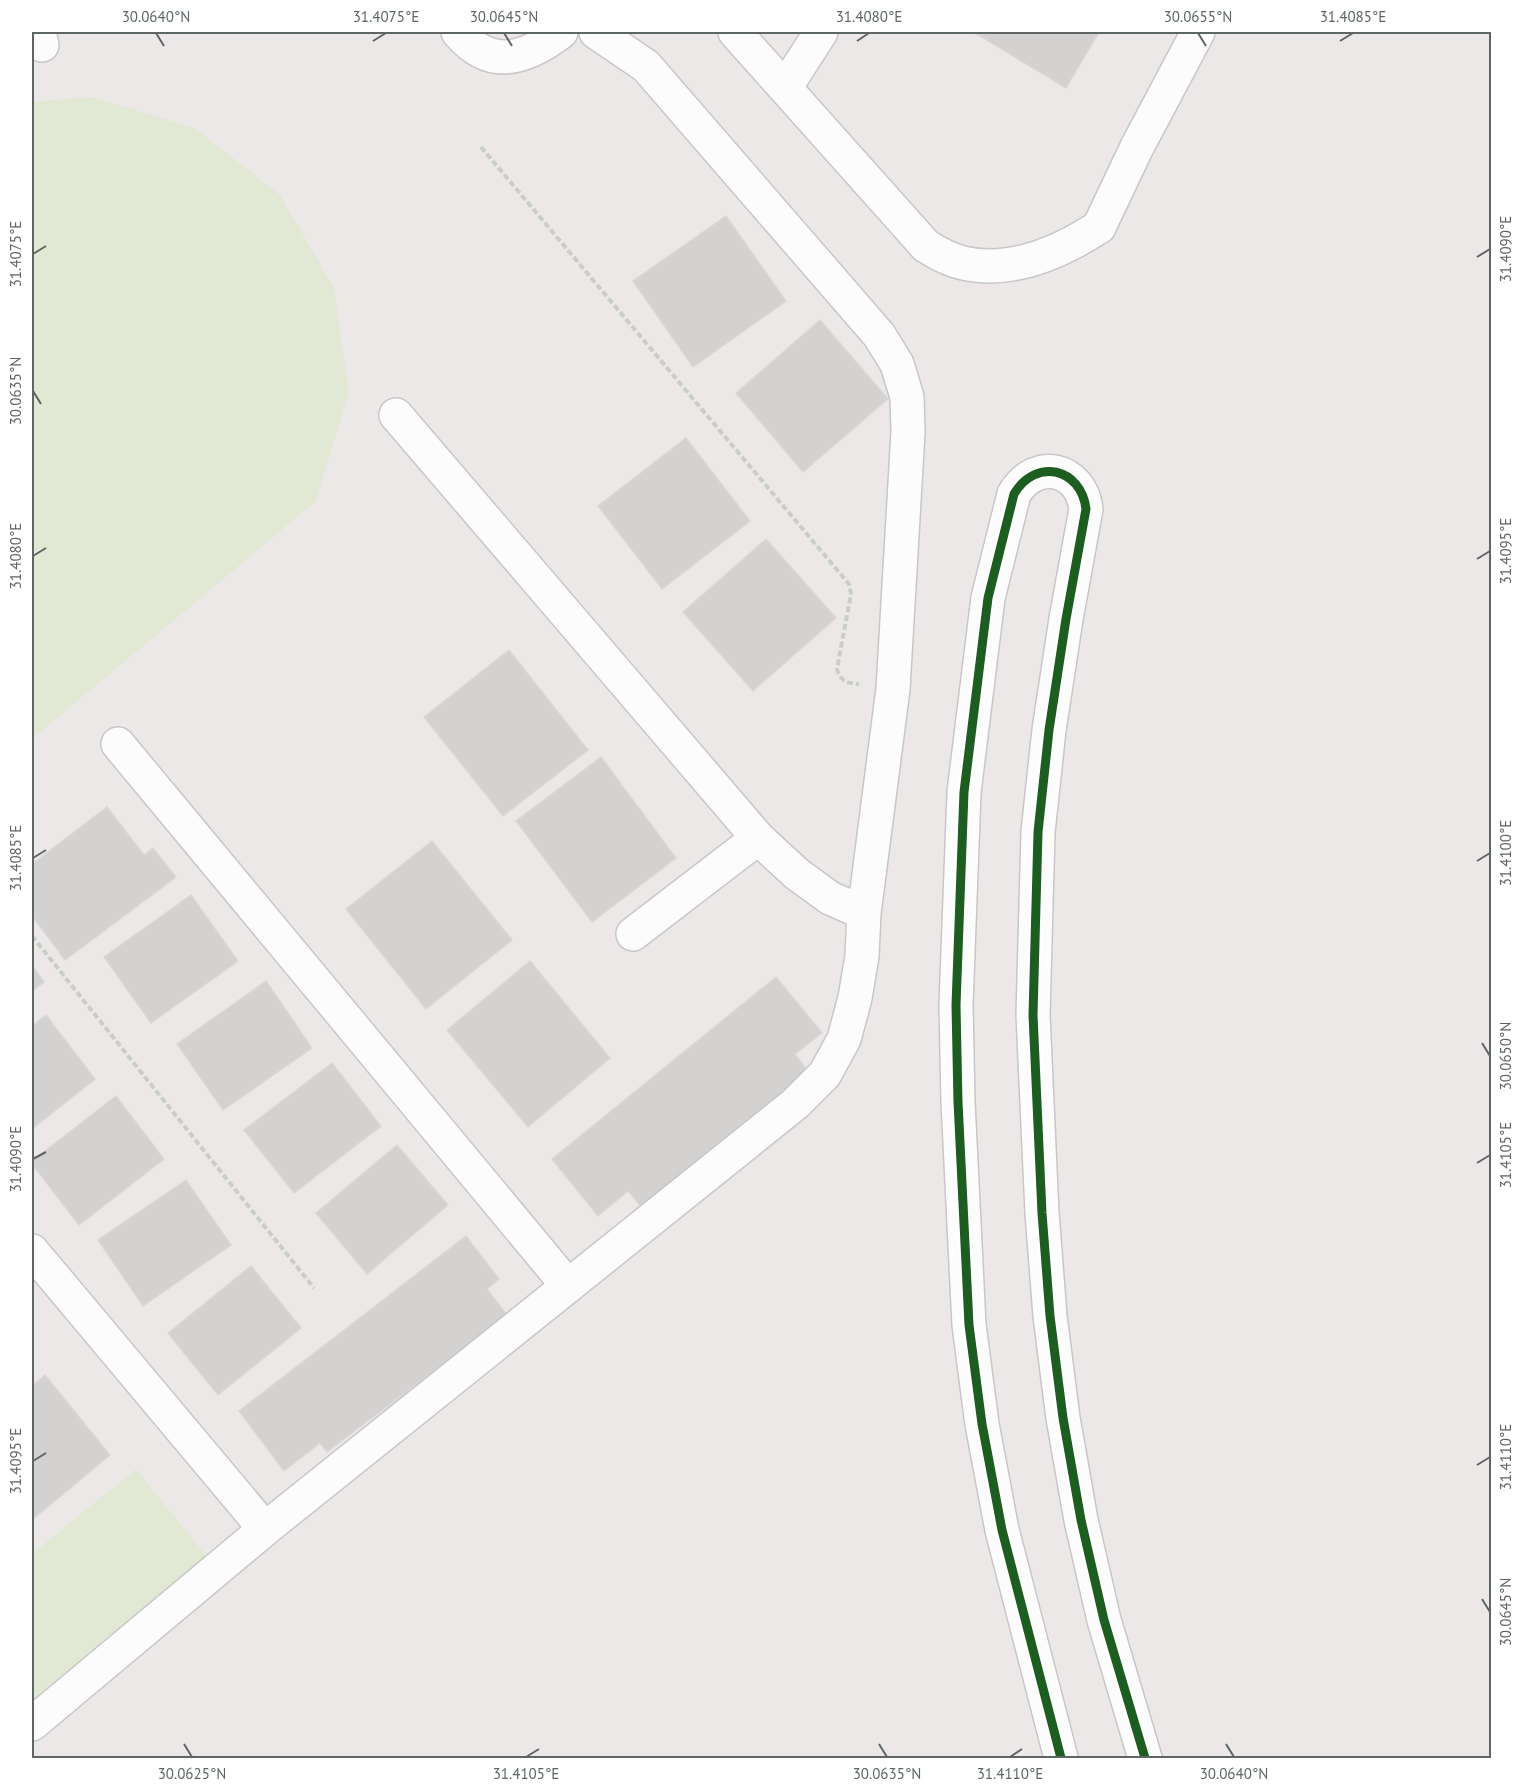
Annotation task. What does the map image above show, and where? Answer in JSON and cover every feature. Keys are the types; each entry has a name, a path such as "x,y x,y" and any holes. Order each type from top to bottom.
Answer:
{"street":[{"path":"458,32 466,41 481,51 498,56 516,57 532,51 561,32"},
{"path":"32,1724 265,1529 795,1104 825,1074 844,1039 855,998 862,956 864,913 892,689 908,432 907,397 897,364 879,334 646,66 596,32"},
{"path":"735,32 926,246 961,263 981,266 1001,266 1041,257 1061,249 1098,227 1137,147 1198,32"},
{"path":"785,88 821,32"},
{"path":"396,415 751,830 797,874 830,898 864,913"},
{"path":"1061,1758 1002,1530 982,1424 969,1324 963,1224 956,1005 964,792 988,598 1014,494 1024,480 1039,472 1056,472 1071,480 1082,494 1086,509 1049,730 1038,832 1033,1015 1042,1213 1050,1316 1063,1418 1081,1520 1104,1620 1145,1758"},
{"path":"118,744 568,1286"},
{"path":"627,926 751,830"},
{"path":"32,1251 265,1529"}],"path":[{"path":"481,147 849,584 851,594 837,669 839,677 849,683 892,689"},
{"path":"32,936 314,1288"}],"green space":[{"path":"92,97 195,128 280,195 334,288 349,394 315,502 32,739 32,102"},
{"path":"136,1469 209,1559 32,1702 32,1554"}],"building":[{"path":"976,32 1099,32 1066,88"},
{"path":"726,216 786,301 693,367 633,281"},
{"path":"820,320 888,399 803,472 736,393"},
{"path":"686,438 750,521 662,589 598,506"},
{"path":"766,539 836,618 753,691 683,612"},
{"path":"509,650 588,750 503,816 424,717"},
{"path":"601,757 676,858 592,922 516,821"},
{"path":"107,807 144,855 153,848 176,877 65,960 32,916 32,864"},
{"path":"432,841 512,940 426,1009 346,909"},
{"path":"191,895 238,961 151,1023 104,957"},
{"path":"530,961 610,1058 528,1127 447,1030"},
{"path":"32,965 44,982 32,991"},
{"path":"776,977 822,1033 795,1054 811,1075 644,1210 628,1191 598,1216 552,1159"},
{"path":"266,981 312,1048 223,1110 177,1044"},
{"path":"46,1015 95,1079 32,1129 32,1026"},
{"path":"332,1063 381,1126 294,1193 244,1130"},
{"path":"116,1096 164,1159 79,1225 32,1161"},
{"path":"397,1145 448,1205 367,1274 316,1213"},
{"path":"186,1180 231,1245 143,1306 98,1240"},
{"path":"466,1236 499,1279 487,1289 507,1315 327,1452 320,1443 284,1471 239,1411"},
{"path":"251,1266 301,1328 218,1395 168,1333"},
{"path":"45,1375 110,1455 32,1520 32,1386"}],"cycle path":[{"path":"1061,1758 1002,1530 982,1424 969,1325 958,1102 956,1005 964,792 988,598 1014,494 1023,482 1034,475 1045,472 1056,472 1067,476 1076,484 1086,509 1049,730 1038,832 1033,1015 1042,1213 1050,1316 1063,1418 1081,1520 1104,1620 1145,1758"}]}
